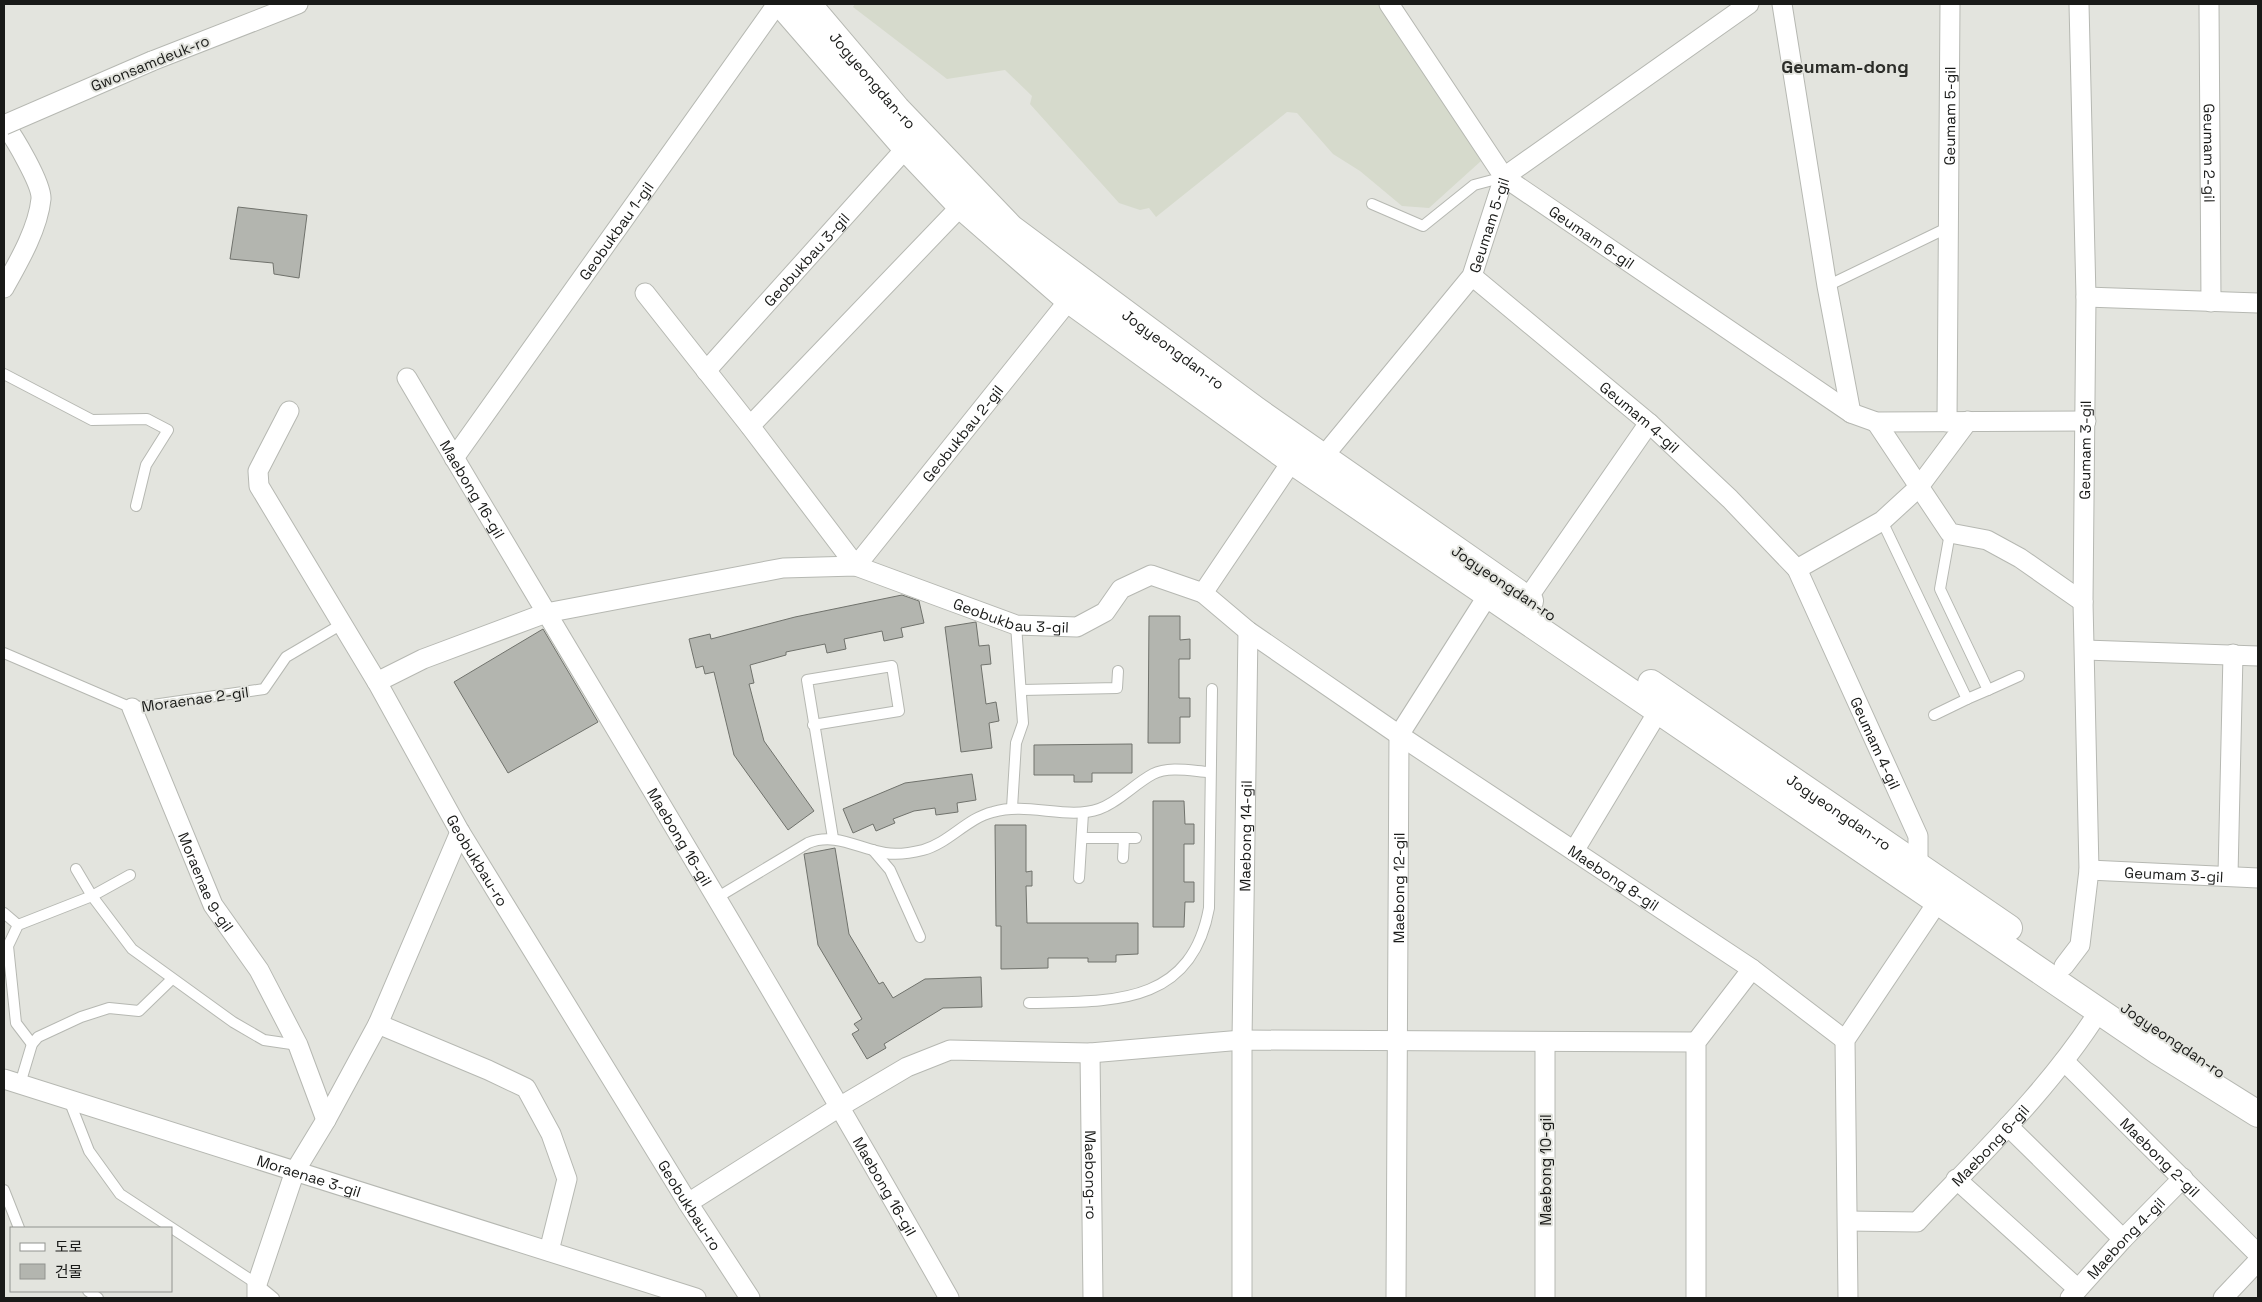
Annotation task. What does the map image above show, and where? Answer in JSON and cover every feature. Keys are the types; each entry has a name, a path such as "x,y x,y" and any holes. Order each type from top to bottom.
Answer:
{"street":[{"name":"Gwonsamdeuk-ro","path":"4,125 152,62 298,4"},
{"name":"Jogyeongdan-ro","path":"779,4 906,148 960,206 1068,300 1292,461 1659,710 1942,894 2064,966 2236,1083 2256,1108"},
{"name":"Geobukbau 1-gil","path":"454,458 779,4"},
{"name":"Jogyeongdan-ro","path":"808,4 897,110 1012,228 1256,410 1527,599 1918,865 1942,894 2099,1010 2159,1052 2256,1108"},
{"name":"Geumam 6-gil","path":"1389,4 1504,177 1851,413 1876,422 2086,421"},
{"name":"Geumam 5-gil","path":"1323,457 1472,276 1504,177 1749,4"},
{"path":"1782,4 1827,286 1851,413"},
{"name":"Geumam 5-gil","path":"1947,228 1950,4"},
{"name":"Geumam 3-gil","path":"2064,966 2080,945 2089,870 2083,602 2086,297 2079,4"},
{"name":"Geumam 2-gil","path":"2209,4 2211,302"},
{"path":"4,125 24,155 41,198 27,247 4,288"},
{"name":"Geobukbau 3-gil","path":"706,371 906,148"},
{"path":"750,426 960,206"},
{"path":"1947,228 1947,422"},
{"name":"Geumam 4-gil","path":"1472,276 1649,423 1730,499 1798,569 1918,836 1918,865"},
{"path":"644,293 750,426 856,566"},
{"path":"2086,297 2258,303"},
{"name":"Geobukbau 2-gil","path":"856,566 1068,300"},
{"name":"Maebong 16-gil","path":"407,378 546,614 718,897 949,1298"},
{"name":"Geobukbau-ro","path":"289,411 258,470 260,486 377,682 460,832 688,1203 750,1298"},
{"path":"1798,569 1882,521 1918,488 1968,421"},
{"path":"1876,422 1918,488 1950,533 1987,540 2020,558 2083,602"},
{"path":"1527,599 1649,423"},
{"path":"1323,457 1292,461 1203,593 1248,630 1399,735 1488,595"},
{"name":"Geobukbau 3-gil","path":"377,682 423,659 546,614 782,568 856,566 1016,625 1077,626 1105,612 1121,589 1151,575 1203,593"},
{"name":"Maebong 14-gil","path":"1242,1298 1242,1040 1248,630"},
{"path":"2085,650 2258,656"},
{"path":"2228,875 2233,654"},
{"name":"Moraenae 9-gil","path":"132,708 213,905 259,970 298,1045 326,1120"},
{"path":"1574,851 1659,710"},
{"name":"Maebong 8-gil","path":"1399,735 1752,969"},
{"name":"Maebong 12-gil","path":"1396,1298 1399,735"},
{"path":"257,1291 295,1171 326,1120 378,1024 460,832"},
{"name":"Geumam 3-gil","path":"2089,870 2228,875 2258,878"},
{"path":"1848,1298 1845,1040 1942,894"},
{"path":"1696,1298 1696,1042 1752,969 1845,1040"},
{"name":"Maebong 6-gil","path":"1848,1221 1917,1222 2008,1126 2064,1061 2099,1010"},
{"path":"378,1024 526,1088 551,1134 567,1179 549,1251"},
{"path":"688,1203 840,1106 907,1067 950,1050 1090,1052 1242,1040 1696,1042"},
{"name":"Maebong 10-gil","path":"1545,1042 1545,1298"},
{"name":"Maebong-ro","path":"1090,1052 1093,1298"},
{"name":"Maebong 2-gil","path":"2064,1061 2258,1254"},
{"name":"Moraenae 3-gil","path":"12,1081 696,1298"},
{"path":"2008,1126 2123,1238"},
{"name":"Maebong 4-gil","path":"2078,1295 2123,1238 2183,1178"},
{"path":"1956,1180 2078,1295"},
{"path":"2223,1298 2258,1261"}],"lane":[{"path":"1372,204 1423,226 1474,185 1504,177"},
{"path":"1827,286 1947,228"},
{"path":"4,374 92,420 146,419 168,430 146,465 136,506"},
{"path":"1882,521 1967,699"},
{"path":"1950,533 1940,589 1988,690"},
{"name":"Moraenae 2-gil","path":"4,652 132,708 264,689 286,657 342,624"},
{"path":"1012,808 1016,743 1023,723 1016,625"},
{"path":"813,725 899,711 892,666 807,680 813,725 832,838"},
{"path":"1022,690 1117,688 1118,671"},
{"path":"1934,715 2019,676"},
{"path":"1029,1003 1119,1000 1144,993 1165,981 1183,965 1197,946 1206,927 1209,908 1212,689"},
{"path":"718,897 808,843 821,838 832,838 887,853 924,850 991,812 1012,808 1083,813 1100,809 1153,774 1174,770 1210,772"},
{"path":"1079,878 1083,813"},
{"path":"1082,838 1136,838"},
{"path":"1123,858 1124,838"},
{"path":"873,850 890,870 920,937"},
{"path":"76,869 92,896 132,949 233,1022 264,1040 298,1045"},
{"path":"130,875 92,896 18,925 8,946 16,1023 32,1044 38,1037 81,1017 109,1008 139,1011 172,979"},
{"path":"4,913 18,925"},
{"name":"Moraenae 3-gil","path":"12,1081 32,1044"},
{"path":"69,1100 89,1151 120,1194 167,1227"},
{"path":"4,1190 19,1227"},
{"path":"172,1231 257,1291 274,1298"}],"shaded area":[{"path":"855,4 1384,4 1481,161 1429,208 1402,206 1360,171 1333,154 1297,113 1287,112 1156,217 1149,208 1140,210 1119,203 1030,104 1032,96 1005,70 947,79 853,7"}],"building":[{"path":"238,207 307,215 299,278 274,274 273,263 230,259"},
{"path":"902,595 919,601 924,623 901,628 903,637 884,641 882,631 844,639 846,649 827,653 825,644 786,652 786,655 750,665 754,683 749,684 764,741 814,811 788,830 734,755 714,672 705,674 703,666 696,668 689,639 710,634 711,639 795,617"},
{"path":"1149,616 1180,616 1180,640 1190,639 1190,659 1179,659 1179,698 1190,698 1190,717 1180,717 1180,743 1148,743"},
{"path":"976,622 979,646 989,645 991,664 981,665 986,704 996,702 999,721 989,723 992,748 961,752 945,627"},
{"path":"543,629 598,722 508,773 454,682"},
{"path":"1132,744 1132,773 1092,773 1092,782 1074,782 1074,775 1034,775 1034,745"},
{"path":"972,774 976,800 957,803 958,812 936,815 935,808 914,811 893,819 895,823 876,831 873,824 853,833 843,809 905,783"},
{"path":"1153,801 1184,801 1185,824 1194,824 1194,844 1184,844 1184,882 1194,882 1194,902 1185,902 1184,927 1153,927"},
{"path":"995,825 1026,825 1026,872 1032,871 1032,886 1026,886 1027,923 1138,923 1138,954 1116,955 1116,962 1088,962 1088,958 1048,958 1048,968 1001,969 1001,926 996,926"},
{"path":"835,848 849,934 879,984 883,982 893,998 925,979 981,977 982,1007 943,1008 884,1044 886,1048 867,1059 852,1034 859,1030 854,1024 862,1019 818,945 804,854"}],"district":[{"name":"Geumam-dong","path":"1845,66"}]}
